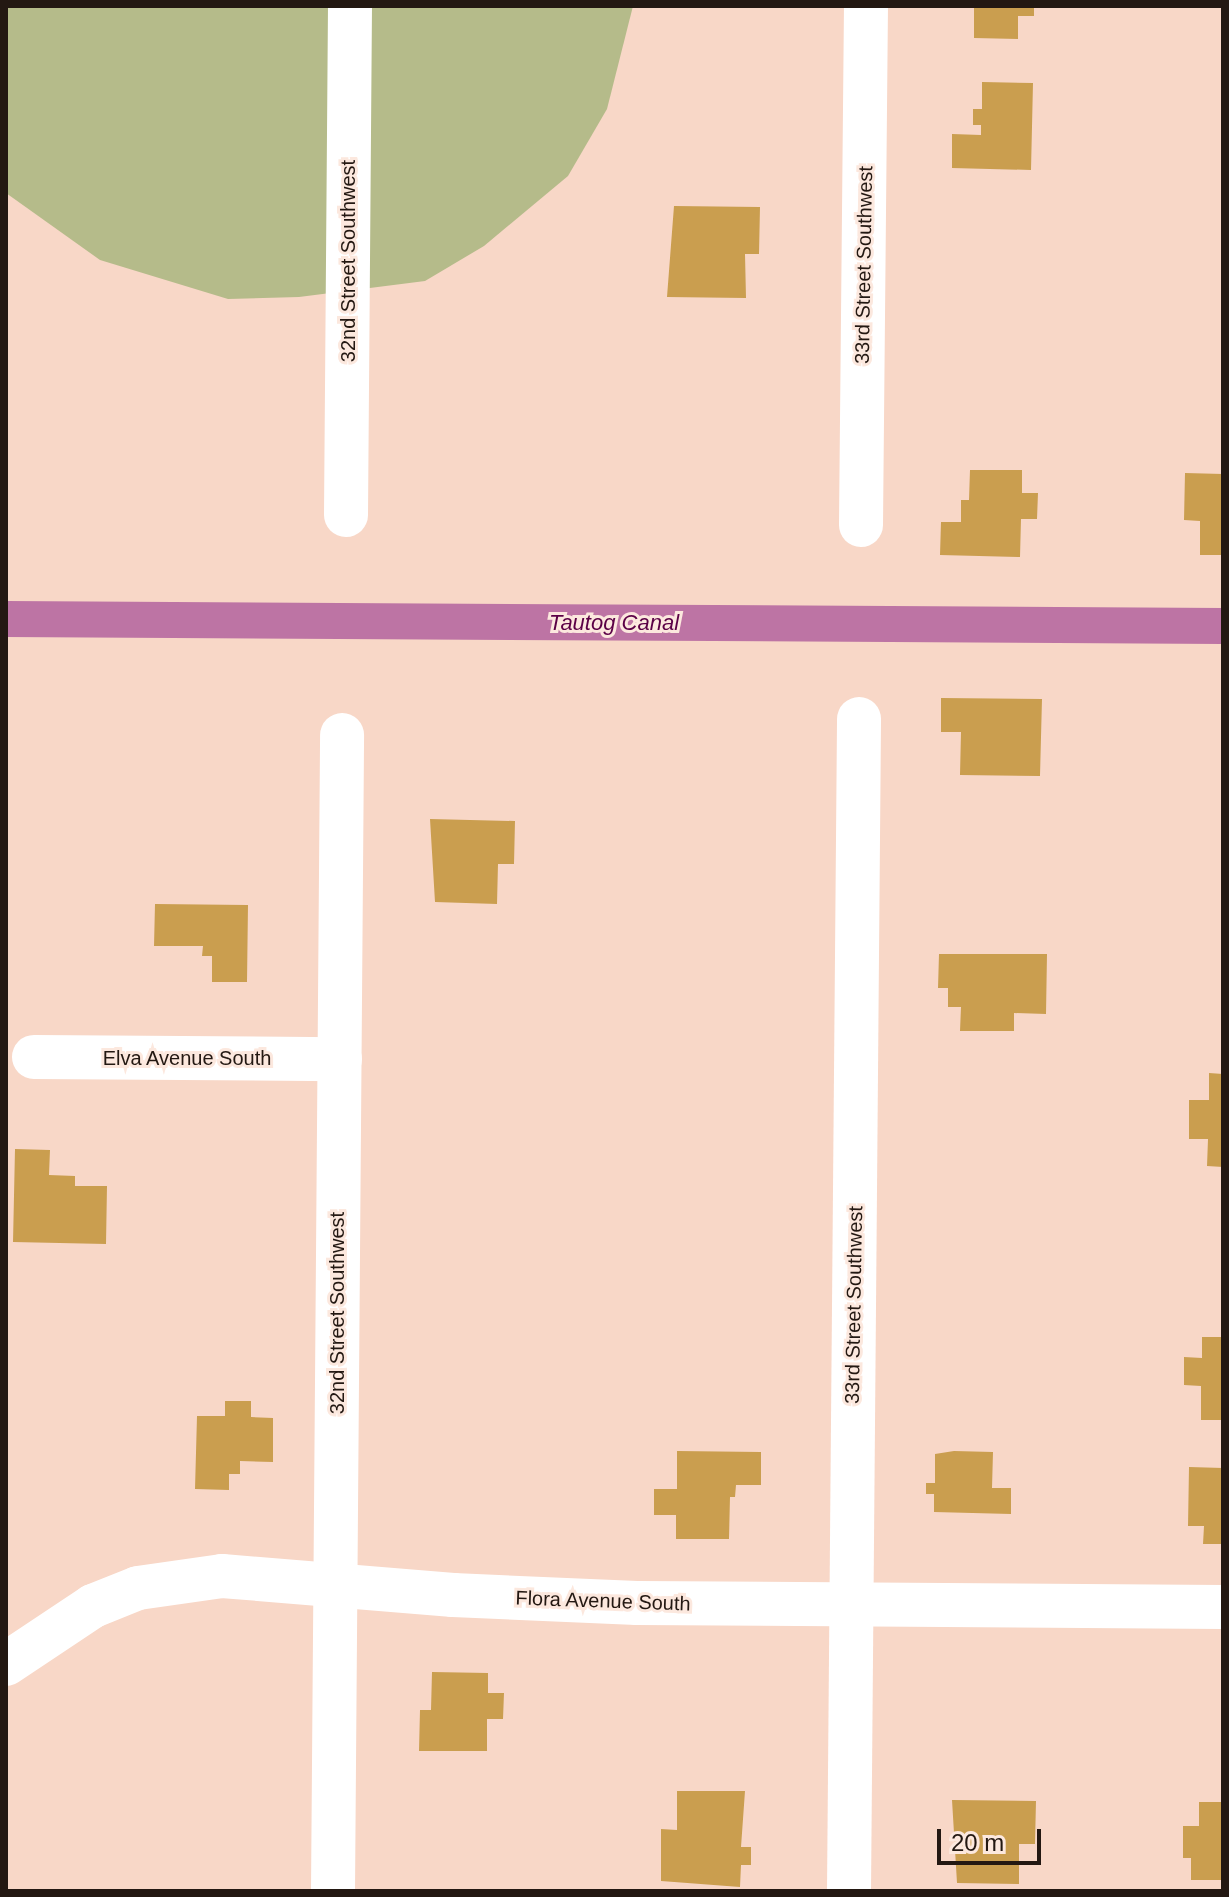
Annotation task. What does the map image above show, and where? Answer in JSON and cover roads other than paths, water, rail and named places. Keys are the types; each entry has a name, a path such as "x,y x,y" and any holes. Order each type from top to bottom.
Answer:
{"street":[{"name":"32nd Street Southwest","path":"346,515 350,6"},
{"name":"33rd Street Southwest","path":"861,525 866,6"},
{"name":"33rd Street Southwest","path":"849,1891 859,719"},
{"name":"32nd Street Southwest","path":"333,1891 342,735"},
{"name":"Elva Avenue South","path":"34,1057 340,1059"},
{"name":"Flora Avenue South","path":"6,1664 57,1626 138,1588 222,1576 545,1599 1223,1607"}],"waterway":[{"name":"Tautog Canal","path":"6,619 1223,626"}]}
